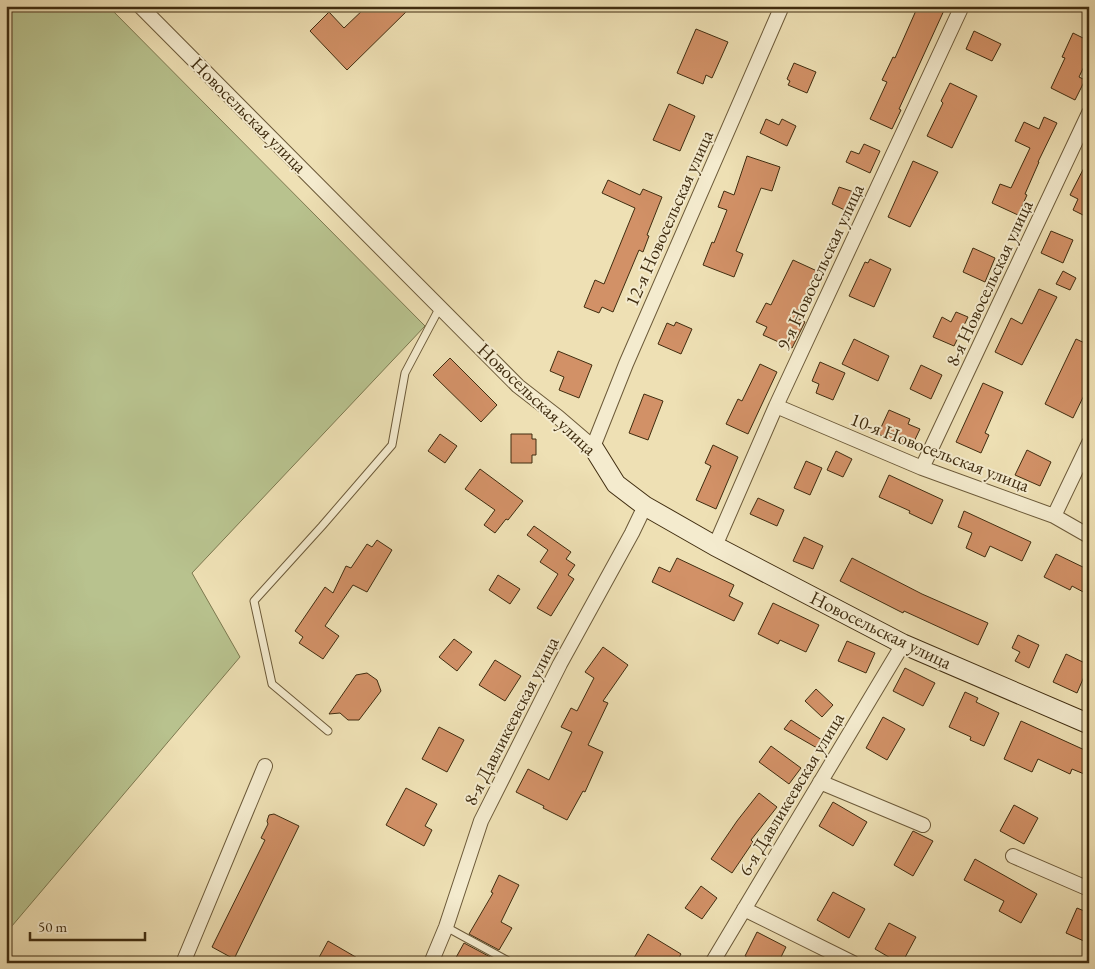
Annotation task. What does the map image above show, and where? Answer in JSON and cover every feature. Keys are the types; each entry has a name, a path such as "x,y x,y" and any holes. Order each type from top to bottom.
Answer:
{"street":[{"name":"Новосельская улица","path":"140,6 518,386 558,416 593,447 616,484 645,506 715,546 903,644 1089,724"},
{"name":"12-я Новосельская улица","path":"593,447 626,364 782,6"},
{"name":"9-я Новосельская улица","path":"715,546 776,406 962,6"},
{"name":"8-я Новосельская улица","path":"922,468 1089,113"},
{"name":"10-я Новосельская улица","path":"776,406 922,468 1054,516 1089,536"},
{"path":"1054,516 1089,443"},
{"name":"8-я Давликеевская улица","path":"431,963 446,927 481,822 560,664 632,534 645,506"},
{"name":"6-я Давликеевская улица","path":"712,963 903,644"},
{"path":"184,963 265,766"},
{"path":"820,782 924,825"},
{"path":"1013,856 1089,889"},
{"path":"744,909 853,963"}],"lane":[{"path":"328,731 272,684 254,601 392,445 406,373 440,307"},
{"path":"446,927 512,963"}],"green space":[{"path":"6,6 108,6 425,326 192,573 240,657 6,933"}],"building":[{"path":"367,6 412,6 347,70 310,31 329,12 344,28"},
{"path":"918,6 946,6 899,109 901,110 892,129 870,119 887,82 882,80 893,57 895,58"},
{"path":"696,29 728,42 712,78 706,75 703,84 677,73"},
{"path":"974,31 1001,44 992,61 966,49"},
{"path":"1073,33 1089,41 1089,56 1079,77 1085,80 1075,100 1051,88 1065,58 1062,57"},
{"path":"794,63 816,72 807,93 788,85 790,81 787,79"},
{"path":"950,83 977,96 952,148 927,136 943,103 941,101"},
{"path":"669,104 695,116 680,151 653,140"},
{"path":"1044,117 1057,123 1038,162 1018,215 992,203 1000,184 1011,188 1030,148 1015,141 1024,122 1039,129"},
{"path":"766,119 779,125 782,119 796,126 787,146 760,133"},
{"path":"864,144 880,151 870,173 846,162 851,151 859,154"},
{"path":"747,156 780,167 772,191 761,188 736,251 743,254 734,277 703,265 727,210 718,207 724,191 734,195"},
{"path":"1089,158 1089,218 1073,210 1078,199 1070,195"},
{"path":"913,161 938,172 910,227 888,217"},
{"path":"608,180 640,195 643,189 662,197 647,235 649,236 643,252 639,250 613,312 602,307 599,313 584,307 595,280 604,284 635,208 602,193"},
{"path":"839,187 860,194 851,213 832,204"},
{"path":"1051,231 1073,240 1063,263 1041,253"},
{"path":"973,248 995,258 985,282 963,272"},
{"path":"870,259 891,269 874,307 849,296 865,262 868,263"},
{"path":"793,260 817,271 795,317 805,322 792,348 763,335 767,327 756,322 766,303 771,305"},
{"path":"1063,271 1076,278 1070,290 1056,284"},
{"path":"1039,289 1057,297 1022,365 995,352 1011,318 1022,324"},
{"path":"956,312 968,317 954,346 933,337 942,317 951,322"},
{"path":"676,322 692,329 681,354 658,344 667,323 674,326"},
{"path":"854,339 889,356 878,381 842,364"},
{"path":"1076,339 1089,345 1089,385 1073,418 1045,404"},
{"path":"558,351 592,365 579,398 559,390 564,377 550,371"},
{"path":"450,358 497,405 481,422 433,375"},
{"path":"820,362 845,373 833,400 816,393 819,384 812,381"},
{"path":"760,364 777,372 748,434 726,424 738,399 742,401"},
{"path":"921,365 942,375 931,399 910,389"},
{"path":"983,383 1003,392 985,433 989,435 981,453 956,442"},
{"path":"644,394 663,401 648,440 629,433"},
{"path":"889,410 910,419 908,424 920,429 911,448 878,434"},
{"path":"440,434 457,446 445,463 428,451"},
{"path":"511,434 532,434 532,439 536,439 536,455 532,455 532,463 511,463"},
{"path":"713,445 738,457 716,509 696,500 711,466 705,463"},
{"path":"1027,450 1051,462 1040,486 1015,475"},
{"path":"836,451 852,459 843,477 827,470"},
{"path":"806,461 822,468 810,495 794,488"},
{"path":"480,469 523,501 495,533 484,525 495,510 465,489"},
{"path":"889,475 943,500 932,524 909,513 910,511 879,497"},
{"path":"758,498 784,510 777,526 750,514"},
{"path":"964,511 1031,542 1022,561 990,546 985,557 966,548 972,533 958,527"},
{"path":"534,526 571,552 566,559 575,565 568,575 574,579 551,616 537,608 558,574 540,562 548,550 527,535"},
{"path":"804,537 823,546 813,569 793,561"},
{"path":"377,540 392,550 367,592 353,585 325,626 339,636 323,659 299,643 303,637 295,631 325,587 333,593 346,566 351,568 367,544 372,547"},
{"path":"1056,554 1089,570 1089,595 1072,586 1070,590 1044,577"},
{"path":"677,558 734,585 729,596 743,603 734,621 652,582 659,567 670,572"},
{"path":"852,558 922,594 988,623 978,645 904,611 903,613 840,581"},
{"path":"498,575 520,589 510,604 489,590"},
{"path":"773,603 819,625 806,652 780,640 778,644 758,634"},
{"path":"1018,635 1039,645 1029,668 1015,661 1020,652 1012,648"},
{"path":"454,639 472,652 457,671 439,657"},
{"path":"847,641 875,653 866,673 838,661"},
{"path":"603,647 628,665 603,701 608,703 588,745 603,752 585,792 583,791 567,820 516,792 528,769 549,780 572,732 561,727 571,708 577,711 594,678 585,672"},
{"path":"1066,654 1089,665 1077,693 1053,682"},
{"path":"495,660 521,676 505,701 479,685"},
{"path":"905,668 935,683 923,706 893,691"},
{"path":"367,673 377,680 381,691 359,720 348,720 340,713 329,714 356,675"},
{"path":"816,689 833,705 822,717 805,701"},
{"path":"965,692 978,698 976,702 999,713 984,746 970,740 971,737 949,727"},
{"path":"883,717 905,729 887,760 866,748"},
{"path":"791,720 822,740 817,748 784,729"},
{"path":"1021,721 1089,752 1089,776 1072,769 1070,774 1038,759 1032,772 1004,759"},
{"path":"439,727 464,740 447,772 422,759"},
{"path":"771,746 801,768 789,784 759,762"},
{"path":"406,788 437,804 425,826 432,830 424,846 386,825"},
{"path":"759,793 777,807 751,840 753,842 732,873 711,859"},
{"path":"833,802 867,822 853,846 819,826"},
{"path":"1014,805 1038,818 1024,844 1000,831"},
{"path":"274,814 299,826 234,959 212,947 265,840 261,838 268,824 269,815"},
{"path":"913,831 933,841 913,876 894,865"},
{"path":"975,859 1037,894 1021,923 999,911 1004,901 964,880"},
{"path":"499,875 519,885 501,922 512,928 499,950 469,934 493,893 491,892"},
{"path":"701,886 717,898 702,919 685,908"},
{"path":"833,892 865,909 849,938 817,920"},
{"path":"1077,908 1089,913 1089,935 1086,942 1066,933"},
{"path":"889,923 916,937 902,963 875,949"},
{"path":"757,932 786,947 778,963 757,963 745,956"},
{"path":"648,934 681,954 676,963 631,963"},
{"path":"328,941 366,963 316,963"},
{"path":"464,943 494,959 492,963 453,963"}]}
